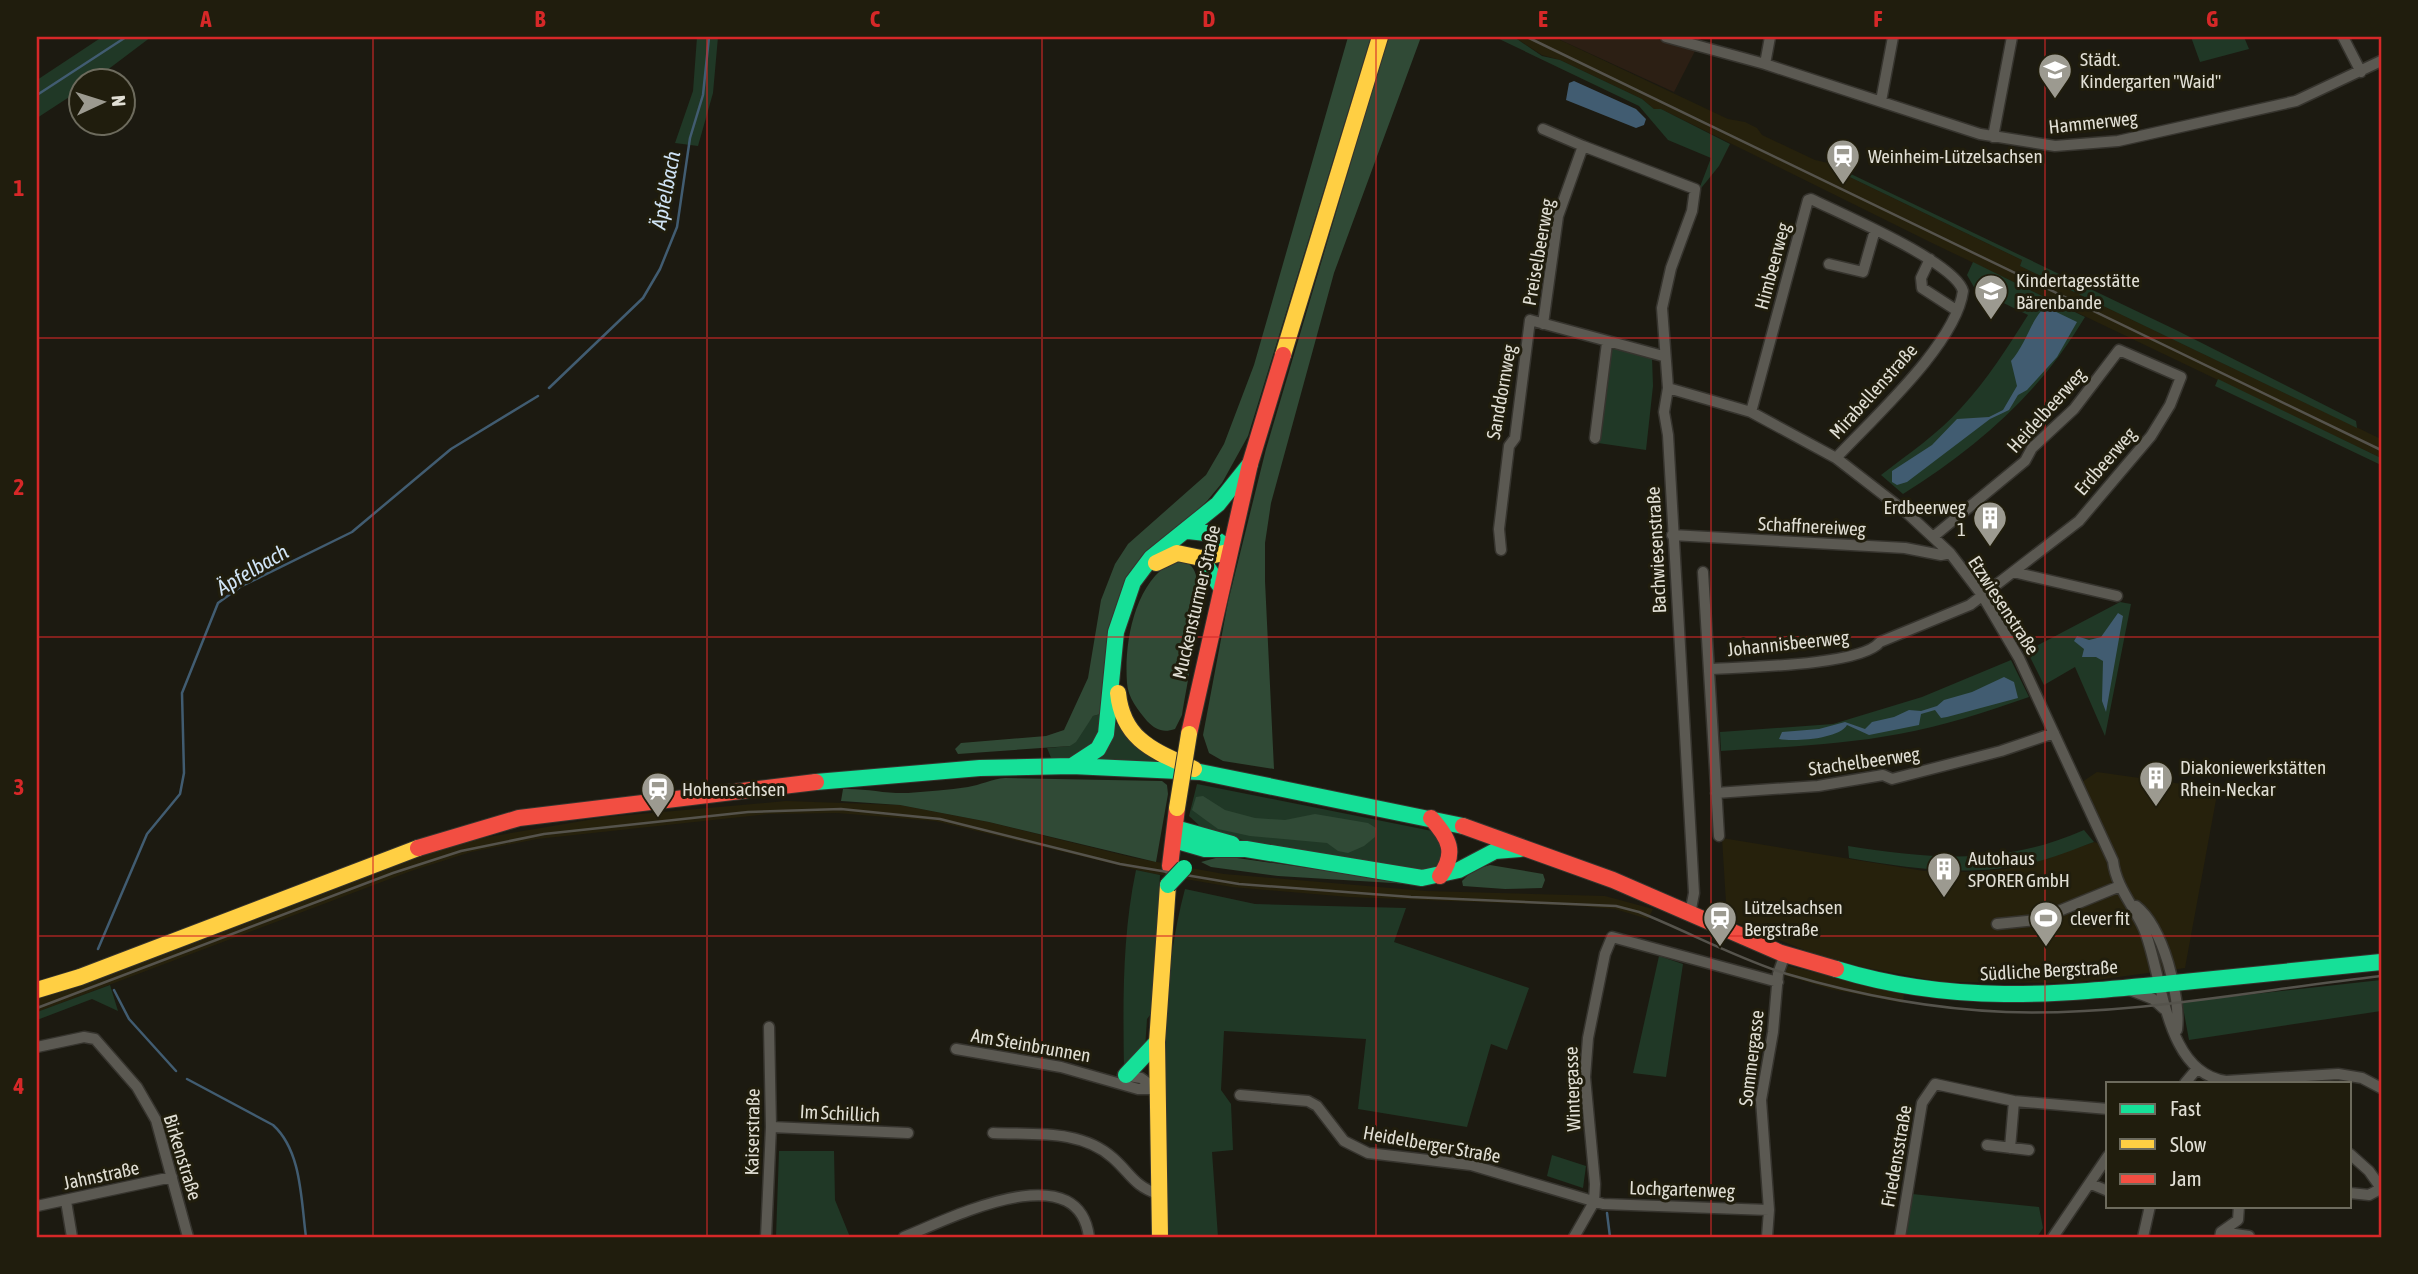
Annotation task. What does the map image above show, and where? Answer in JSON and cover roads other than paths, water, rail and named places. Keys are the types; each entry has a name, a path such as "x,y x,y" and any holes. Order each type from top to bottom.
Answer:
{"main road":[{"name":"Muckensturmer Straße","path":"1177,867 1174,834 1177,808 1189,734 1228,550 1250,464 1380,37"},
{"path":"1072,766 1098,749 1106,734 1116,632 1133,582 1151,558 1188,531 1218,504 1250,464"},
{"path":"1188,531 1206,533 1228,550"},
{"path":"1200,772 1153,750 1133,735 1119,709 1117,682 1126,616 1144,575 1167,555 1189,554 1201,558 1228,550"},
{"path":"1201,558 1220,586"},
{"path":"37,990 80,977 401,854 477,828 519,818 849,778 980,768 1072,766 1200,772"},
{"name":"Südliche Bergstraße","path":"1200,772 1431,818 1531,848 1690,914 1782,958 1890,983 1967,994 2040,995 2381,962"},
{"path":"1431,818 1452,844 1452,858 1440,876"},
{"path":"1174,834 1196,832 1245,849 1403,876 1440,876 1495,852 1531,848"},
{"path":"1174,834 1205,849 1245,849"},
{"path":"1160,1237 1157,1042 1168,885 1177,867 1205,849"},
{"path":"1126,1075 1157,1042"}],"street":[{"name":"Hammerweg","path":"1666,37 1765,64 1993,137 2054,146 2118,141 2296,101 2381,61"},
{"path":"1765,64 1770,37"},
{"path":"1881,101 1893,37"},
{"path":"1993,137 2012,37"},
{"path":"2343,37 2361,72"},
{"path":"1543,129 1583,146"},
{"name":"Bachwiesenstraße","path":"1583,146 1695,189 1692,211 1671,268 1662,308 1663,356 1668,388 1664,412 1668,435 1695,893 1690,914"},
{"name":"Preiselbeerweg","path":"1543,324 1558,216 1583,146"},
{"name":"Himbeerweg","path":"1751,412 1808,201 1811,199 1930,259"},
{"path":"1829,264 1863,272 1875,230"},
{"path":"1930,259 1961,286 1962,298 1956,310 1922,288 1921,278 1930,259"},
{"name":"Mirabellenstraße","path":"1836,458 1897,395 1928,358 1956,310"},
{"name":"Sanddornweg","path":"1502,550 1499,530 1509,446 1515,438 1530,320 1543,324"},
{"path":"1543,324 1663,356"},
{"path":"1595,438 1607,343"},
{"name":"Heidelbeerweg","path":"1933,537 2025,461 2032,448 2098,380 2119,350 2153,364"},
{"name":"Erdbeerweg","path":"1982,595 2079,520 2151,436 2170,405 2181,377 2153,364"},
{"name":"Etzwiesenstraße","path":"1668,388 1751,412 1836,458 1889,498 1950,553 1982,595 2020,658 2113,861 2120,886 2129,901 2151,923 2168,965 2166,984"},
{"name":"Schaffnereiweg","path":"1672,535 1905,548 1941,555 1950,553"},
{"name":"Johannisbeerweg","path":"1703,572 1716,793"},
{"path":"2013,572 2117,596"},
{"name":"Johannisbeerweg","path":"1709,669 1804,663 1874,650 1880,642 1943,619 1982,595"},
{"name":"Stachelbeerweg","path":"1716,793 1818,786 1883,775 1892,779 1978,758 2054,733"},
{"path":"1716,793 1719,836"},
{"path":"1997,924 2037,920 2120,886"},
{"name":"Wintergasse","path":"1594,1202 1595,1184 1585,1077 1588,1038 1612,937 1777,982"},
{"name":"Sommergasse","path":"1767,1237 1769,1210 1761,1100 1782,958"},
{"path":"2164,1009 2166,984"},
{"path":"2166,984 2176,1032"},
{"path":"2124,988 2154,999 2164,1009 2196,1070 2206,1076 2226,1081 2351,1075 2381,1088"},
{"name":"Kaiserstraße","path":"766,1237 771,1127 769,1027"},
{"name":"Birkenstraße","path":"37,1047 84,1037 95,1039 143,1098 156,1120 188,1237"},
{"name":"Am Steinbrunnen","path":"956,1049 1099,1075 1138,1089 1156,1089"},
{"path":"2186,1082 2196,1070"},
{"name":"Am Steinbrunnen","path":"1099,1075 1141,1078 1156,1089"},
{"name":"Friedensstraße","path":"1900,1237 1920,1112 1935,1084 2014,1101"},
{"name":"Heidelberger Straße","path":"1240,1095 1308,1101 1317,1107 1344,1141 1368,1153 1471,1165 1594,1202"},
{"path":"2010,1148 2014,1101 2106,1109"},
{"name":"Im Schillich","path":"771,1127 908,1133"},
{"path":"993,1133 1080,1138 1112,1157 1140,1188 1158,1194"},
{"path":"1987,1145 2029,1150"},
{"path":"2352,1156 2369,1171 2381,1188 2369,1195 2352,1194"},
{"path":"2053,1237 2106,1159"},
{"name":"Jahnstraße","path":"37,1206 172,1177"},
{"path":"2091,1184 2106,1190"},
{"path":"904,1237 1001,1199 1052,1196 1068,1202 1087,1225 1089,1237"},
{"path":"66,1201 72,1237"},
{"path":"1574,1237 1594,1202"},
{"name":"Lochgartenweg","path":"1594,1202 1769,1210"},
{"path":"2143,1237 2150,1208"},
{"path":"2221,1235 2238,1220 2239,1208"},
{"path":"2221,1235 2249,1236"}],"water":[{"path":"1574,81 1636,109 1646,119 1644,125 1636,128 1566,100 1569,83"},
{"path":"2046,307 2077,322 2057,357 2027,390 2018,395 2009,410 1990,419 1907,482 1897,485 1892,482 1892,471 1932,445 1957,419 1989,417 2003,410 2017,386 2011,361 2037,317"},
{"path":"2118,613 2123,616 2106,712 2102,701 2103,661 2096,657 2082,657 2084,649 2074,641 2077,636 2089,640 2101,637"},
{"path":"2004,677 2014,682 2018,698 1941,718 1935,710 1921,714 1919,725 1869,735 1847,725 1835,734 1826,736 1805,740 1779,739 1782,732 1819,729 1845,722 1865,729 1872,722 1909,710 1921,711 1937,706 1944,700 1972,692"}],"waterway":[{"path":"37,95 126,37"},
{"name":"Äpfelbach","path":"549,388 643,298 660,269 677,227 690,138 703,95 709,37"},
{"name":"Äpfelbach","path":"98,949 147,834 180,794 184,773 182,693 218,603 240,587 352,532 451,449 538,396"},
{"name":"Äpfelbach","path":"114,990 129,1019 176,1071"},
{"name":"Äpfelbach","path":"187,1079 273,1125 283,1136 295,1162 306,1237"},
{"path":"1607,1213 1610,1237"}],"railway":[{"path":"1527,37 2381,450"},
{"path":"37,1008 393,873 461,851 544,834 748,812 841,809 940,819 1120,864 1239,884 1411,897 1616,906 1639,912 1787,974 1868,994 1951,1008 2006,1012 2100,1010 2194,1001 2381,976"}],"place":[{"name":"Städt. Kindergarten \"Waid\"","path":"2055,100"},
{"name":"Weinheim-Lützelsachsen","path":"1843,186"},
{"name":"Kindertagesstätte Bärenbande","path":"1991,321"},
{"name":"Erdbeerweg 1","path":"1990,548"},
{"name":"Diakoniewerkstätten Rhein-Neckar","path":"2156,808"},
{"name":"Hohensachsen","path":"658,819"},
{"name":"Autohaus SPORER GmbH","path":"1944,899"},
{"name":"Lützelsachsen Bergstraße","path":"1720,948"},
{"name":"clever fit","path":"2046,948"}]}
